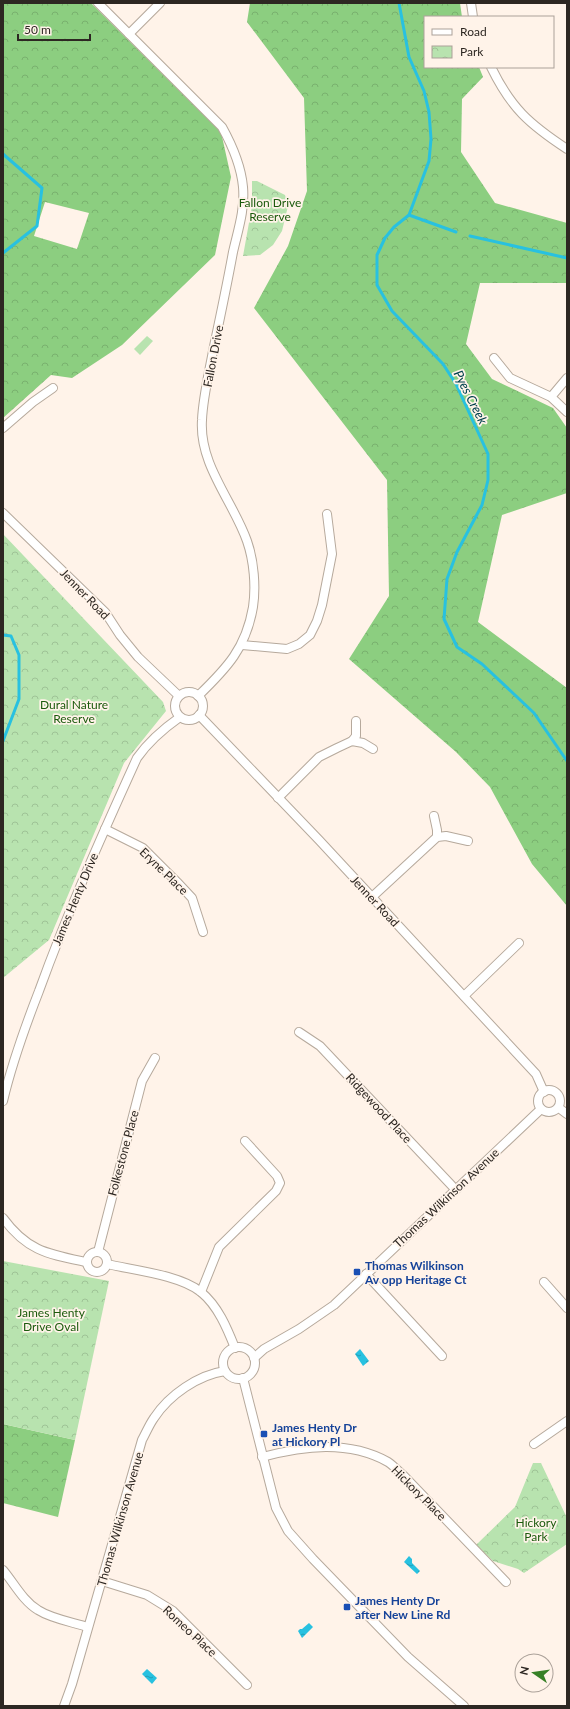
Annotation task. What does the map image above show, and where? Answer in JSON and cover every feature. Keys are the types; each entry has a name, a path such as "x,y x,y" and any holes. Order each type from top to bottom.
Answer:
{"street":[{"name":"Fallon Drive","path":"98,3 222,127 239,164 243,186 242,214 209,370 202,420 204,441 212,468 247,541 254,572 253,607 242,645 223,672 198,696"},
{"path":"129,34 160,3"},
{"path":"471,3 473,16"},
{"path":"492,68 502,89 525,118 567,149"},
{"path":"494,358 510,378 551,397 567,412"},
{"path":"551,397 567,378"},
{"path":"3,428 33,402 53,388"},
{"name":"Jenner Road","path":"3,513 105,612 120,635 138,657 179,696"},
{"path":"242,645 287,649 299,644 310,635 322,606 332,554 327,514"},
{"path":"190,692 198,696 202,703 202,711 199,715 192,719 184,719 180,717 175,709 176,700 179,696 190,692"},
{"name":"Jenner Road","path":"199,715 372,897 536,1074 544,1092"},
{"name":"James Henty Drive","path":"3,1101 24,1029 54,947 137,758 147,744 163,729 180,717"},
{"path":"352,742 356,736 356,721"},
{"path":"278,798 319,757 352,742 363,743 373,749"},
{"path":"434,816 437,837"},
{"name":"Eryne Place","path":"105,829 143,848 177,882 192,898 203,932"},
{"path":"372,897 437,837 446,836 468,841"},
{"path":"464,996 519,943"},
{"name":"Ridgewood Place","path":"299,1032 320,1046 455,1189"},
{"name":"Folkestone Place","path":"98,1252 142,1081 155,1058"},
{"path":"551,1090 558,1093 561,1100 559,1108 550,1113 541,1109 538,1101 540,1094 544,1092 551,1090"},
{"path":"559,1108 567,1114"},
{"name":"Thomas Wilkinson Avenue","path":"254,1358 334,1305 541,1109"},
{"path":"201,1292 219,1247 276,1191 280,1183 277,1176 245,1141"},
{"path":"3,1218 20,1238 33,1247 49,1254 86,1262"},
{"path":"86,1262 90,1254 98,1252 104,1255 107,1264"},
{"path":"86,1262 89,1268 94,1272 101,1271 107,1264"},
{"path":"107,1264 160,1275 183,1282 201,1292 215,1307 225,1324 235,1348"},
{"path":"366,1274 442,1356"},
{"path":"544,1282 567,1308"},
{"path":"235,1348 244,1348 248,1350 254,1358 254,1368 242,1378 233,1377 225,1371 223,1362 224,1357 235,1348"},
{"name":"Thomas Wilkinson Avenue","path":"64,1706 72,1684 142,1440 154,1417 169,1400 194,1382 218,1372 225,1371"},
{"path":"242,1378 276,1508 288,1531 408,1658 464,1706"},
{"path":"534,1444 567,1421"},
{"name":"Hickory Place","path":"262,1457 293,1449 331,1447 372,1455 389,1463 404,1476 506,1582"},
{"path":"3,1570 26,1600 38,1610 88,1627"},
{"name":"Romeo Place","path":"102,1580 146,1595 172,1612 247,1685"}],"green space":[{"path":"3,3 91,3 221,132 231,177 215,255 122,345 72,378 51,375 3,418","holes":["45,202 89,213 77,249 34,236"]},
{"path":"250,3 460,3 462,16 424,16 424,68 479,68 483,77 462,99 461,152 495,203 567,223 567,283 480,283 466,344 492,379 553,408 567,428 567,493 502,515 478,622 567,688 567,906 532,864 490,787 456,752 349,659 389,596 387,480 254,308 288,246 307,191 304,98 247,22"},
{"name":"Fallon Drive Reserve","path":"252,181 257,181 285,195 288,206 282,231 273,245 260,255 243,256 252,206"},
{"path":"147,336 153,341 140,355 134,349"},
{"name":"Dural Nature Reserve","path":"3,534 163,702 166,711 124,763 49,940 3,978"},
{"name":"James Henty Drive Oval","path":"3,1261 109,1281 75,1440 3,1424"},
{"path":"3,1424 75,1440 58,1517 3,1503"},
{"name":"Hickory Park","path":"533,1463 541,1463 567,1518 567,1544 524,1573 518,1569 493,1561 476,1545 515,1507"}],"water":[{"path":"360,1349 369,1361 363,1366 355,1354"},
{"path":"409,1556 412,1559 412,1563 420,1571 417,1574 404,1562"},
{"path":"309,1623 313,1627 302,1638 298,1631"},
{"path":"147,1669 157,1678 152,1684 142,1674"}],"waterway":[{"name":"Pyes Creek","path":"399,3 409,57 424,91 429,112 431,139 429,161 409,215 394,227 385,238 377,255 377,285 392,311 443,364 456,384 488,454 488,480 482,505 457,552 447,579 444,619 457,647 482,664 534,713 567,761"},
{"path":"3,154 42,188 37,226 3,253"},
{"path":"409,215 456,232"},
{"path":"470,236 567,258"},
{"path":"3,635 11,636 19,655 19,699 3,741"}],"place":[{"name":"Thomas Wilkinson Av opp Heritage Ct","path":"357,1272"},
{"name":"James Henty Dr at Hickory Pl","path":"264,1434"},
{"name":"James Henty Dr after New Line Rd","path":"347,1607"}]}
